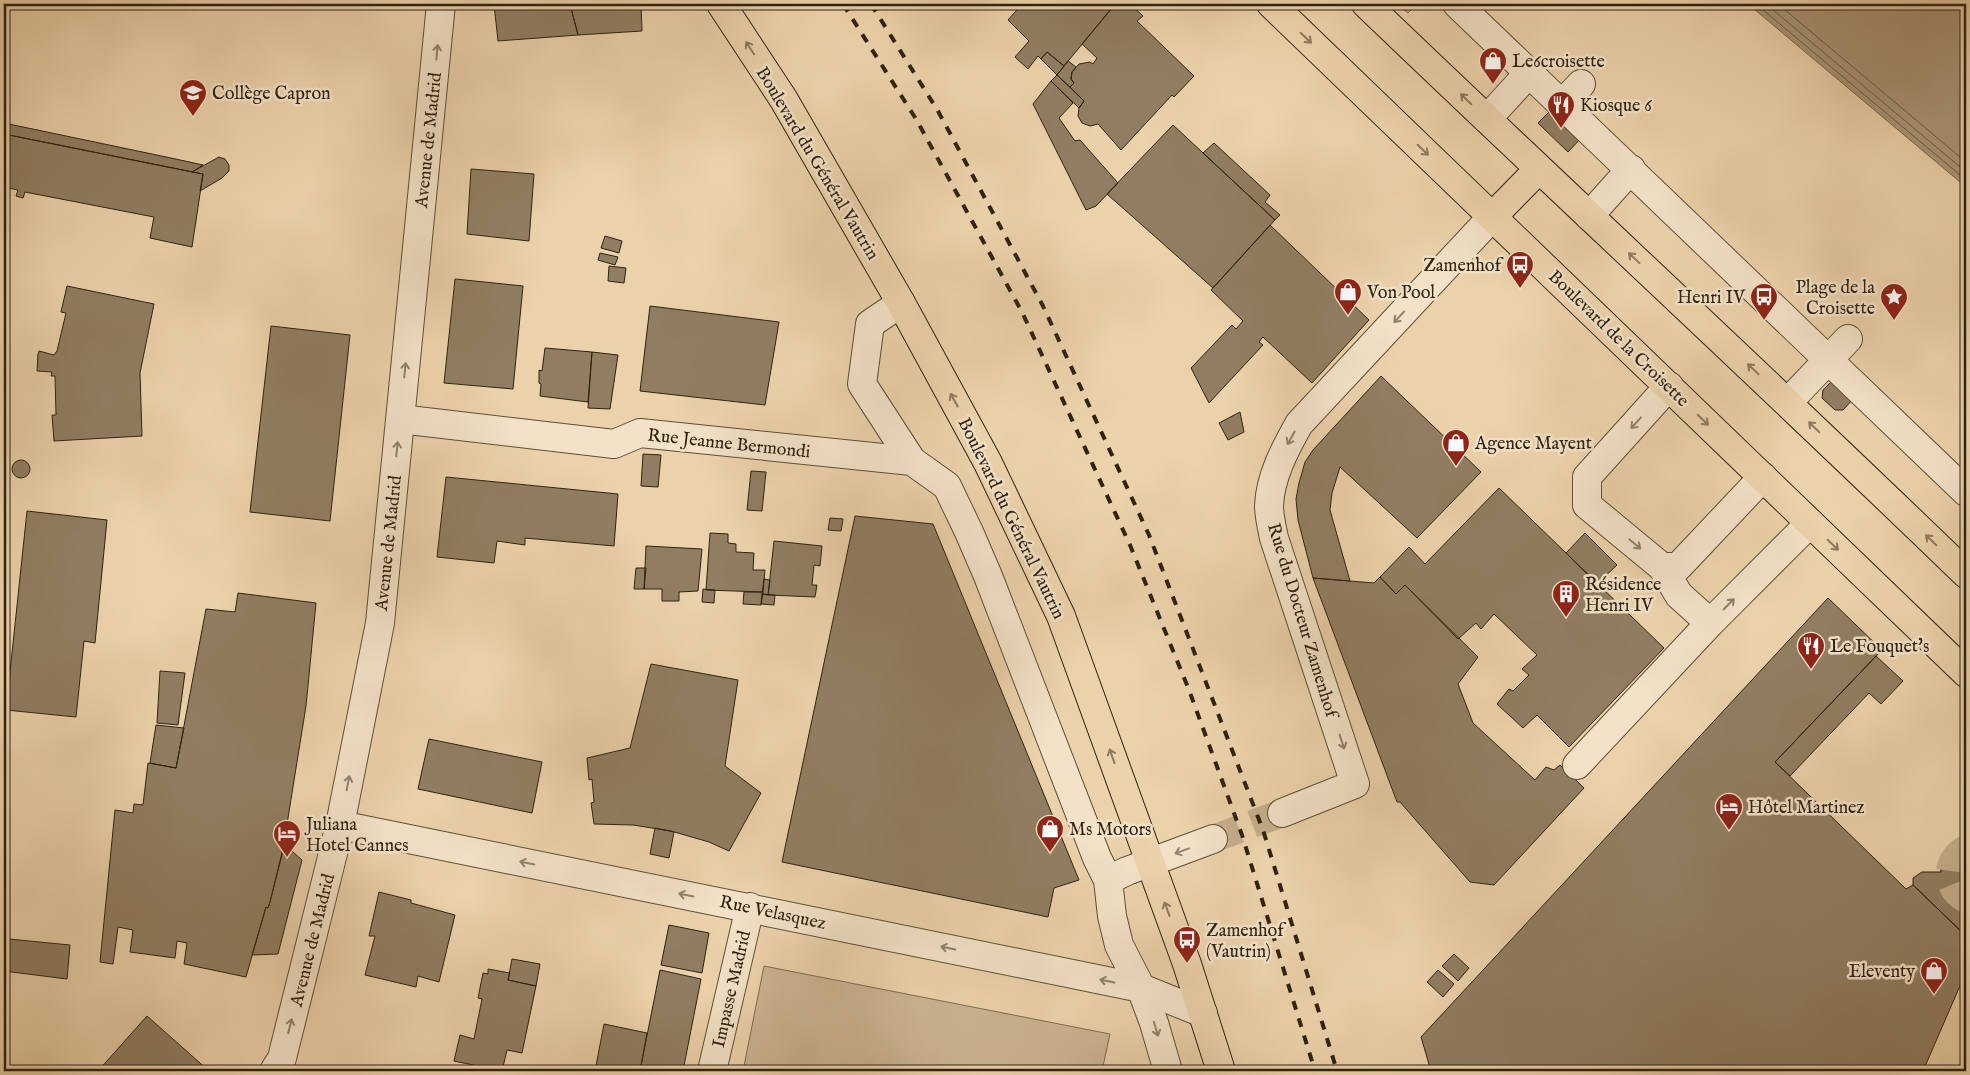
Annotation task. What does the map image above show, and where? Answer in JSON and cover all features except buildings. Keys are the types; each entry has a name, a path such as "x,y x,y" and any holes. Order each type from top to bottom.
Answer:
{"main road":[{"name":"Boulevard du Général Vautrin","path":"721,4 784,100 900,303 988,463 1061,616 1203,1012 1221,1071"},
{"name":"Boulevard de la Croisette","path":"1271,4 1966,673"},
{"path":"1366,4 1539,170 1788,402 1966,574"},
{"path":"1492,217 1539,170"}],"street":[{"name":"Avenue de Madrid","path":"274,1071 282,1058 340,825 380,623 441,4"},
{"path":"1457,4 1966,492"},
{"path":"1487,119 1529,73"},
{"path":"1562,104 1581,84"},
{"path":"1589,216 1631,170"},
{"name":"Rue du Docteur Zamenhof","path":"1282,813 1355,784 1274,538 1269,507 1274,477 1284,452 1299,424 1492,217"},
{"path":"900,303 870,324 862,384 912,461 946,486 969,532 1097,858 1108,880 1112,916 1119,945 1141,988 1154,1023 1168,1071"},
{"path":"1788,402 1848,339"},
{"path":"1668,386 1587,477 1587,505 1662,567 1679,595 1710,623"},
{"name":"Rue Jeanne Bermondi","path":"400,419 614,444 640,433 912,461"},
{"path":"1662,567 1678,567 1763,477"},
{"path":"1576,765 1710,623 1810,523"},
{"name":"Rue Velasquez","path":"340,825 1141,988 1203,1012"},
{"path":"1108,880 1213,839"},
{"name":"Impasse Madrid","path":"712,1071 750,907"}],"shaded area":[{"path":"1397,4 1417,4 1408,13"},
{"path":"764,966 1110,1034 1102,1071 743,1071"}],"water":[{"path":"1748,4 1966,4 1966,187"}],"tunnel":[{"path":"1213,839 1282,813"},
{"path":"1966,849 1954,860 1950,874 1954,888 1966,899"}],"railway":[{"path":"843,4 916,119 1022,312 1130,545 1189,690 1242,835 1315,1071"},
{"path":"871,4 938,111 1043,306 1149,535 1263,830 1337,1071"}],"place":[{"name":"Le6croisette","path":"1493,85"},
{"name":"Collège Capron","path":"193,117"},
{"name":"Kiosque 6","path":"1561,129"},
{"name":"Zamenhof","path":"1520,289"},
{"name":"Von Pool","path":"1348,316"},
{"name":"Henri IV","path":"1764,321"},
{"name":"Plage de la Croisette","path":"1894,321"},
{"name":"Agence Mayent","path":"1456,467"},
{"name":"Résidence Henri IV","path":"1566,618"},
{"name":"Le Fouquet's","path":"1811,670"},
{"name":"Hôtel Martinez","path":"1729,831"},
{"name":"Ms Motors","path":"1050,853"},
{"name":"Juliana Hotel Cannes","path":"287,858"},
{"name":"Zamenhof (Vautrin)","path":"1187,964"},
{"name":"Eleventy","path":"1934,995"}]}
